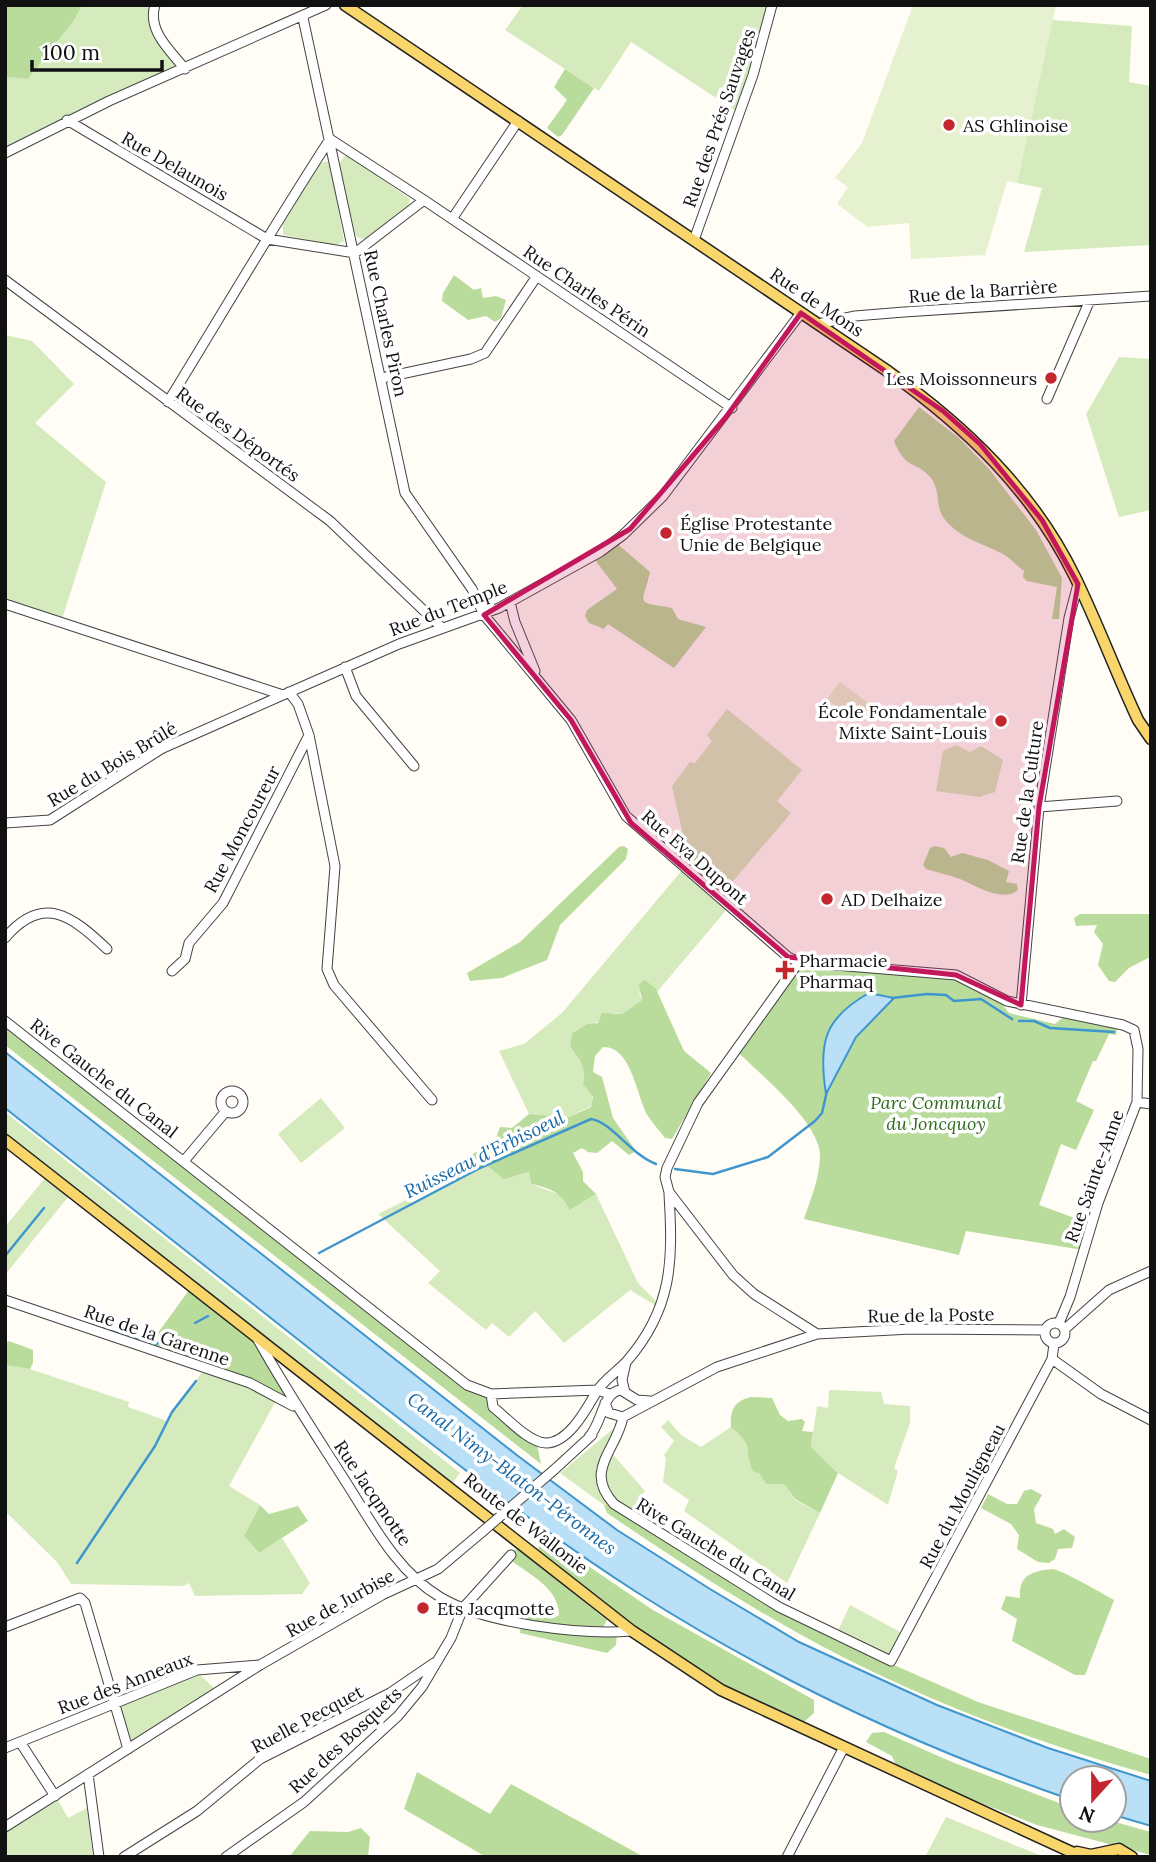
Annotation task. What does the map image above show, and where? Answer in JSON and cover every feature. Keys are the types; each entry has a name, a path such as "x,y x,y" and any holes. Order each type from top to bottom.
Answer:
{"main road":[{"name":"Rue de Mons","path":"345,5 934,404 980,444 1042,520 1078,584 1138,720 1151,739"},
{"name":"Route de Wallonie","path":"5,1140 632,1631 721,1690 843,1749 1078,1854"},
{"path":"1078,1854 1102,1854 1119,1849 1132,1857"}],"street":[{"path":"155,5 152,17 156,32 185,69"},
{"path":"303,18 318,5"},
{"path":"5,153 67,120 303,18 326,5"},
{"name":"Rue des Prés Sauvages","path":"694,240 753,75 772,5"},
{"name":"Rue Charles Piron","path":"303,18 405,493 472,589 484,615 540,682"},
{"name":"Rue Delaunois","path":"67,120 267,239"},
{"path":"452,219 518,121"},
{"path":"168,402 330,139"},
{"name":"Rue Charles Périn","path":"330,139 732,408"},
{"path":"267,239 355,253 424,200"},
{"path":"382,378 471,359 485,353 537,276"},
{"name":"Rue des Déportés","path":"5,280 330,521 441,627"},
{"name":"Rue de la Barrière","path":"818,324 855,316 1151,296"},
{"path":"1047,399 1090,300"},
{"name":"Rue du Temple","path":"286,693 441,627 484,615 600,552 630,529 663,496 732,408 801,313"},
{"name":"Rue de la Culture","path":"1021,1005 1039,807 1069,618 1078,584"},
{"path":"510,602 515,622 540,682"},
{"path":"5,604 286,693 298,705 309,735 335,866 327,969 334,985 432,1100"},
{"path":"345,667 356,696 414,765"},
{"name":"Rue Eva Dupont","path":"540,682 571,720 631,823 751,927 788,957 799,962"},
{"name":"Rue du Bois Brûlé","path":"5,823 50,820 173,743 286,693"},
{"name":"Rue Moncoureur","path":"172,971 185,959 189,943 223,903 309,735"},
{"path":"1039,807 1117,800"},
{"path":"5,938 26,918 49,912 74,920 107,949"},
{"path":"598,1390 627,1361 655,1323 662,1308 672,1240 669,1192 665,1177 669,1162 698,1103 799,962 956,975 999,998 1021,1005"},
{"name":"Rue Sainte-Anne","path":"1021,1005 1123,1025 1134,1030 1137,1035 1137,1102 1098,1203 1062,1326"},
{"name":"Rive Gauche du Canal","path":"5,1021 467,1385 491,1394 598,1390 607,1398"},
{"path":"1137,1102 1151,1104"},
{"name":"Rive Gauche du Canal","path":"184,1161 226,1111"},
{"path":"669,1192 733,1275 754,1294 817,1334"},
{"path":"1062,1326 1064,1339 1054,1344 1045,1338 1045,1330 1049,1324 1062,1326 1109,1290 1151,1271"},
{"name":"Rue de la Garenne","path":"5,1300 250,1383 295,1406"},
{"name":"Rue de la Poste","path":"817,1334 911,1329 1045,1330"},
{"path":"607,1398 627,1393 637,1400 650,1401 717,1367 817,1334"},
{"name":"Rue Jacqmotte","path":"256,1335 295,1406 395,1557 418,1580 440,1597 463,1608 587,1632 632,1631"},
{"name":"Rue du Mouligneau","path":"891,1661 1052,1359 1054,1344"},
{"path":"1052,1359 1101,1394 1151,1420"},
{"path":"607,1398 609,1413 623,1415 632,1404 623,1373 627,1361"},
{"name":"Rive Gauche du Canal","path":"491,1394 493,1406 536,1440 547,1443 579,1421 598,1390"},
{"path":"589,1437 600,1422 607,1398"},
{"name":"Rue de Jurbise","path":"5,1827 261,1665 382,1595 438,1569 589,1437 650,1401"},
{"name":"Rive Gauche du Canal","path":"623,1415 619,1433 601,1465 602,1485 614,1504 779,1607 891,1661"},
{"name":"Rue des Bosquets","path":"226,1857 303,1802 347,1765 415,1697 438,1660 463,1608 510,1555"},
{"path":"5,1628 80,1598 85,1603 128,1749"},
{"name":"Ruelle Pecquet","path":"124,1857 197,1811 260,1759 390,1693 438,1660"},
{"name":"Rue des Anneaux","path":"5,1748 197,1670 261,1665"},
{"path":"20,1742 55,1796"},
{"path":"787,1857 843,1749"},
{"path":"88,1774 99,1857"}],"highlighted area":[{"path":"801,313 943,411 980,444 1042,520 1078,584 1039,807 1021,1005 956,975 788,957 631,823 571,720 484,615 630,529 726,417"}],"green space":[{"path":"5,5 82,5 75,19 28,79 5,77"},
{"path":"82,5 140,5 154,9 152,17 185,69 5,153 5,77 28,79 75,19"},
{"path":"523,5 772,5 739,113 631,42 599,91 505,30"},
{"name":"AS Ghlinoise","path":"913,5 1056,5 1017,183 1007,181 985,255 911,259 909,223 868,227 837,204 848,187 835,178 862,143"},
{"path":"1052,20 1132,26 1129,82 1151,86 1151,245 1024,252 1042,188 1017,183"},
{"path":"565,69 594,88 558,137 547,128 567,100 554,87"},
{"path":"346,154 410,199 408,209 366,240 357,237 354,230 339,164"},
{"path":"327,161 330,164 344,241 336,245 283,235 283,224 319,164"},
{"path":"454,275 474,290 481,288 483,298 496,296 506,300 501,318 495,322 486,316 468,320 442,301 443,293"},
{"path":"5,335 32,341 74,384 35,423 106,482 61,622 5,604"},
{"path":"1119,357 1151,359 1151,510 1119,517 1086,414"},
{"path":"919,407 959,438 989,469 1036,530 1062,578 1059,619 1052,619 1057,587 1027,581 1023,577 1024,571 1006,556 953,528 940,511 931,478 907,461 898,450 894,441"},
{"path":"614,541 650,572 643,597 646,603 672,608 678,619 706,627 674,668 608,624 604,629 589,623 585,616 587,610 617,589 592,556"},
{"path":"840,682 871,705 858,722 827,699"},
{"path":"727,709 802,770 777,801 791,813 718,899 728,908 657,992 656,989 639,993 642,1000 622,1014 614,1013 572,1033 570,1046 590,1083 591,1106 569,1117 529,1114 499,1051 524,1044 562,1013 683,869 669,856 684,839 672,786 690,762 695,763 712,741 707,735"},
{"path":"956,745 970,752 981,746 1003,760 995,792 980,797 936,791 943,751"},
{"path":"619,847 628,849 626,859 560,925 547,960 502,978 470,981 467,973 520,942"},
{"path":"930,848 944,848 951,857 962,853 988,860 1009,871 1006,882 1017,884 1018,890 1011,894 996,894 926,869 923,865"},
{"path":"1080,914 1151,914 1150,957 1129,968 1115,982 1109,981 1098,965 1103,944 1094,932 1097,925 1076,926 1074,918"},
{"name":"Parc Communal du Joncquoy","path":"799,962 882,966 943,974 970,983 992,995 1009,1013 1055,1024 1066,1015 1118,1024 1116,1035 1109,1034 1096,1061 1093,1061 1076,1101 1094,1110 1076,1150 1061,1144 1039,1205 1091,1224 1083,1250 966,1231 959,1255 804,1219 818,1171 820,1155 817,1142 810,1127 786,1098 735,1049"},
{"path":"645,980 656,989 684,1051 711,1073 672,1139 665,1138 648,1116 632,1074 621,1055 613,1049 603,1047 595,1056 593,1072 602,1077 613,1118 636,1151 629,1155 612,1141 597,1153 582,1148 573,1153 583,1172 583,1181 596,1194 570,1210 554,1192 531,1184 529,1172 504,1179 486,1165 456,1180 456,1164 495,1141 500,1127 512,1128 529,1114 569,1117 591,1107 593,1097 583,1084 583,1068 570,1046 572,1033 588,1024 598,1023 602,1013 622,1014 642,1000 639,984"},
{"path":"5,1021 467,1385 491,1394 491,1402 536,1440 541,1464 5,1045"},
{"path":"321,1098 345,1128 301,1163 278,1134"},
{"path":"5,1112 460,1473 450,1486 72,1192 5,1275 5,1227 49,1173 5,1140"},
{"path":"486,1165 506,1176 529,1172 531,1184 563,1196 570,1210 596,1194 638,1283 659,1304 658,1307 630,1290 564,1343 535,1311 509,1337 492,1323 486,1330 428,1283 440,1271 378,1214 406,1200 412,1203"},
{"path":"192,1286 255,1335 293,1405 250,1383 147,1348"},
{"path":"9,1341 33,1350 30,1369 5,1365 5,1344"},
{"path":"5,1365 30,1369 129,1402 128,1407 167,1421 205,1368 278,1397 229,1486 260,1505 244,1536 259,1553 282,1538 310,1583 302,1594 195,1596 189,1583 183,1586 71,1584 57,1562 5,1511"},
{"path":"829,1390 881,1392 884,1404 910,1406 910,1423 894,1468 898,1471 888,1505 838,1473 811,1447 817,1406 828,1408"},
{"path":"751,1397 772,1398 780,1415 788,1421 802,1419 805,1422 802,1431 813,1432 811,1447 838,1473 820,1513 795,1499 784,1484 766,1484 760,1474 753,1471 744,1440 731,1427 734,1407"},
{"path":"668,1420 681,1435 701,1447 731,1427 746,1439 766,1484 784,1484 795,1500 820,1513 787,1583 684,1511 689,1500 663,1482 666,1459 664,1455 674,1441 661,1427"},
{"path":"614,1428 619,1434 609,1450 645,1491 629,1514 614,1504 604,1505 560,1473"},
{"path":"1031,1489 1042,1495 1034,1509 1036,1523 1053,1529 1055,1534 1064,1529 1075,1537 1072,1548 1058,1549 1055,1559 1049,1563 1038,1562 1017,1549 1019,1535 1011,1524 981,1508 988,1494 1007,1504 1017,1504 1024,1491"},
{"path":"614,1504 778,1607 891,1661 894,1665 978,1702 1151,1759 1151,1775 1128,1768 1128,1764 1105,1762 969,1714 838,1655 700,1575 607,1513 604,1505"},
{"path":"260,1505 269,1514 298,1506 308,1521 259,1553 244,1536"},
{"path":"550,1540 653,1610 814,1700 814,1713 805,1721 787,1723 721,1690 542,1558 538,1548 541,1543"},
{"path":"517,1548 607,1620 600,1633 617,1632 616,1645 607,1653 520,1633 521,1622 529,1615 554,1618 559,1615 558,1606 549,1590 513,1562 513,1553"},
{"path":"1052,1569 1073,1577 1114,1600 1085,1675 1075,1675 1012,1641 1017,1619 1001,1609 1006,1596 1020,1598 1024,1579 1039,1571"},
{"path":"850,1605 904,1634 891,1661 836,1635"},
{"path":"200,1675 214,1688 130,1742 119,1704"},
{"path":"884,1732 952,1762 1058,1803 1058,1831 950,1791 896,1765 892,1756 866,1742 872,1733"},
{"path":"417,1772 490,1814 511,1784 644,1857 486,1857 404,1809"},
{"path":"57,1798 68,1818 87,1808 93,1857 5,1857 5,1831"},
{"path":"946,1817 1044,1857 925,1857"},
{"path":"1128,1826 1151,1832 1151,1855 1071,1834 1128,1834"},
{"path":"361,1828 370,1837 368,1857 289,1857 310,1831 348,1832"}],"water":[{"path":"869,993 894,998 856,1037 826,1094 823,1060 828,1034 842,1012"},
{"name":"Canal Nimy-Blaton-Péronnes","path":"5,1052 518,1456 617,1530 799,1642 937,1705 1048,1748 1098,1764 1058,1764 1058,1795 959,1758 849,1709 795,1683 689,1624 599,1567 448,1457 5,1108"},
{"path":"1128,1774 1151,1781 1151,1826 1128,1819"}],"waterway":[{"name":"Ruisseau d'Erbisoeul","path":"892,998 927,994 946,995 954,1001 981,999 1012,1019"},
{"name":"Ruisseau d'Erbisoeul","path":"1019,1021 1034,1021 1050,1028 1114,1032"},
{"name":"Ruisseau d'Erbisoeul","path":"675,1169 713,1174 768,1157 815,1121 822,1113 827,1091"},
{"name":"Ruisseau d'Erbisoeul","path":"319,1253 480,1168 591,1119 599,1121 638,1154 656,1164"},
{"path":"5,1256 44,1208"},
{"name":"Ruisseau d'Erbisoeul","path":"195,1323 208,1316"},
{"name":"Ruisseau d'Erbisoeul","path":"92,1325 154,1345 174,1335"},
{"path":"77,1563 155,1446 172,1412 196,1381"}],"place":[{"name":"AS Ghlinoise","path":"949,125"},
{"name":"Les Moissonneurs","path":"1051,378"},
{"name":"Église Protestante Unie de Belgique","path":"666,533"},
{"name":"École Fondamentale Mixte Saint-Louis","path":"1001,721"},
{"name":"AD Delhaize","path":"827,899"},
{"name":"Pharmacie Pharmaq","path":"785,970"},
{"name":"Ets Jacqmotte","path":"423,1608"}]}
